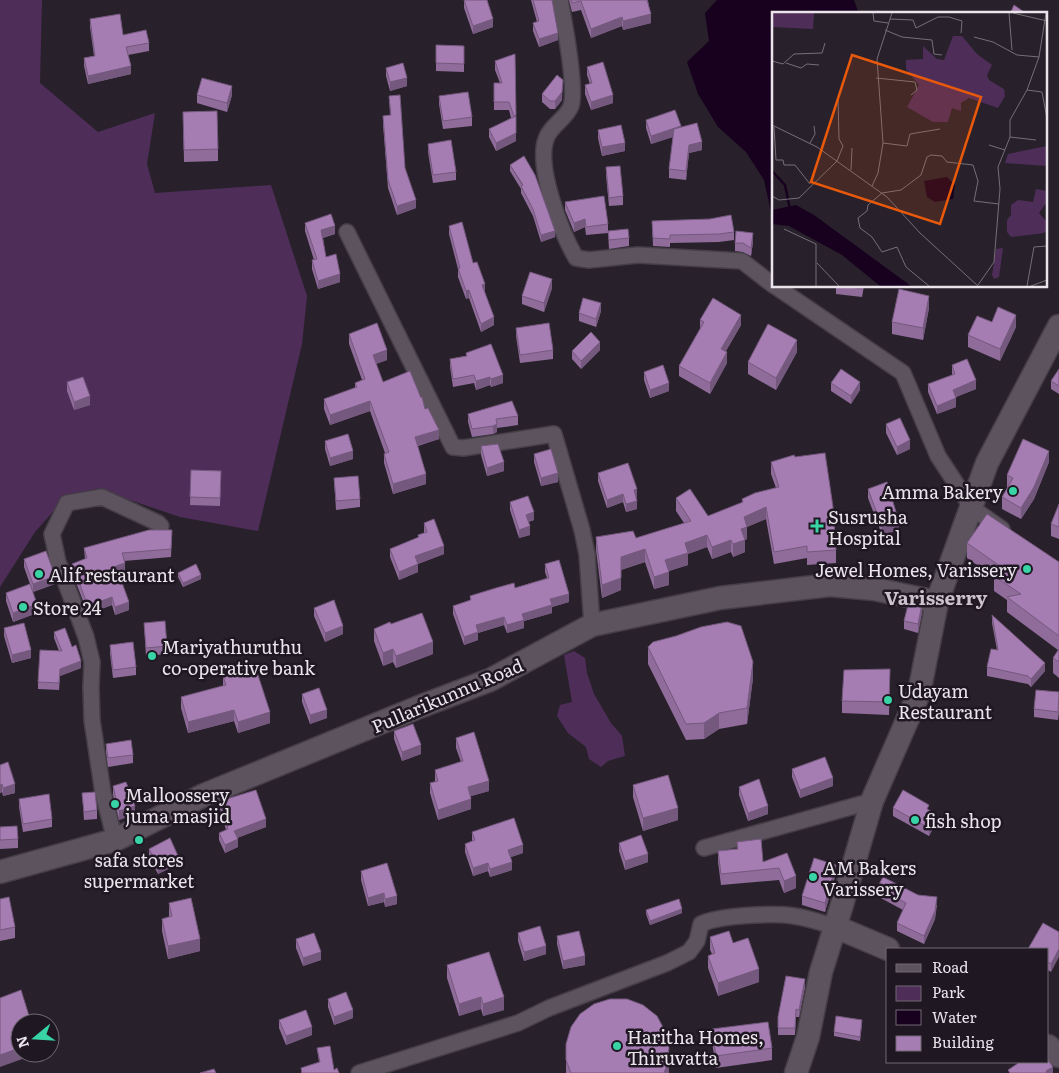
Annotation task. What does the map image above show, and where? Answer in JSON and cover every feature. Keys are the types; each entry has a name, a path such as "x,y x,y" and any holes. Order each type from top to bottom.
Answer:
{"main road":[{"path":"796,1073 808,1037 821,972 872,802 920,693 937,602 987,463 1059,326"},
{"name":"Pullarikunnu Road","path":"0,872 115,840 204,795 490,680 592,625 720,598 830,585 874,589 937,602"},
{"path":"836,927 886,948"},
{"path":"1049,1047 1059,1056"}],"street":[{"path":"560,0 569,55 573,96 571,108 546,136 542,151 549,188 562,230 576,258 589,260 638,255 742,261 772,284"},
{"path":"347,232 453,447 463,448 554,434 582,530 592,625"},
{"path":"777,288 903,373 938,456 972,508 1012,535"},
{"path":"115,840 103,793 92,720 90,687 92,662 86,637 58,562 52,534 67,502 102,497 161,526"},
{"path":"704,848 872,802"},
{"path":"359,1073 518,1023 549,1008 667,964 690,952 697,941 701,924 710,920 743,916 794,916 836,927"}],"green space":[{"path":"0,0 42,0 40,83 98,132 155,113 147,164 155,193 271,185 307,296 302,344 258,531 180,517 103,491 67,496 35,532 0,587"},
{"path":"574,651 585,658 587,673 594,694 611,723 622,736 625,756 608,761 601,767 589,759 586,747 568,733 557,716 560,705 572,702 564,655"}],"water":[{"path":"717,0 854,0 858,12 772,12 772,216 764,180 746,152 718,127 698,94 687,62 709,41 705,13"}],"building":[{"path":"464,0 487,0 493,19 473,26"},
{"path":"533,0 552,0 558,33 539,39 533,23 539,21"},
{"path":"571,0 647,0 651,14 623,21 622,17 591,29 581,1 572,3"},
{"path":"1014,5 1024,12 1011,12"},
{"path":"120,14 123,35 146,30 149,43 126,47 131,66 88,76 84,58 95,56 90,19"},
{"path":"436,45 464,46 464,64 436,63"},
{"path":"515,54 516,115 514,116 509,102 494,102 494,83 502,83 495,61"},
{"path":"603,62 613,95 591,102 585,85 592,83 587,67"},
{"path":"403,63 407,78 390,82 386,68"},
{"path":"557,75 563,80 562,92 555,101 550,101 542,94"},
{"path":"202,78 232,86 227,103 197,95"},
{"path":"468,92 472,117 443,121 439,96"},
{"path":"400,95 405,168 416,200 397,206 388,180 383,116 391,115 389,96"},
{"path":"675,110 681,126 651,136 646,120"},
{"path":"217,111 218,149 184,150 183,112"},
{"path":"516,116 516,133 496,143 489,129"},
{"path":"697,123 702,142 689,145 686,171 669,169 674,129"},
{"path":"621,125 625,143 602,147 598,130"},
{"path":"451,140 456,172 433,175 428,144"},
{"path":"524,156 535,175 555,231 541,235 533,209 521,186 523,185 510,165"},
{"path":"620,166 623,196 609,198 606,167"},
{"path":"604,196 608,224 586,227 585,219 574,223 565,202"},
{"path":"331,214 335,226 321,230 326,257 336,254 340,274 318,281 312,260 317,259 305,223"},
{"path":"731,215 734,232 670,235 670,239 653,238 652,221 710,219"},
{"path":"462,222 473,263 477,262 485,284 482,285 494,317 481,324 469,290 466,291 458,268 460,268 449,226"},
{"path":"628,229 629,238 609,240 608,231"},
{"path":"736,231 753,233 751,248 743,243 735,243"},
{"path":"530,272 552,279 544,303 522,296"},
{"path":"899,289 929,296 923,328 892,322"},
{"path":"583,298 601,303 596,319 579,313"},
{"path":"713,298 741,315 721,349 727,352 710,383 679,366 704,322 700,320"},
{"path":"998,307 1016,315 1000,349 968,335 977,316 992,322"},
{"path":"377,323 387,350 373,355 383,382 410,371 422,397 425,409 428,408 439,430 415,437 426,474 393,484 384,454 389,452 370,401 330,415 324,399 357,387 355,383 365,379 349,334"},
{"path":"549,323 553,350 520,355 516,328"},
{"path":"768,324 797,340 776,378 748,362"},
{"path":"591,332 600,342 581,361 572,351"},
{"path":"491,344 503,375 476,381 474,375 453,379 450,359 467,356 466,353"},
{"path":"967,359 976,380 953,390 956,398 937,406 928,384 955,374 952,365"},
{"path":"663,365 669,383 650,390 644,372"},
{"path":"841,369 860,382 851,396 831,383"},
{"path":"1059,369 1059,386 1051,381"},
{"path":"83,377 90,396 74,402 67,382"},
{"path":"512,401 518,416 496,419 497,424 493,426 472,429 468,414"},
{"path":"900,418 910,440 897,447 886,424"},
{"path":"348,434 353,451 330,458 325,441"},
{"path":"1023,439 1049,451 1034,487 1021,508 1002,497 1013,478 1007,475"},
{"path":"498,444 504,462 487,468 481,446"},
{"path":"551,449 558,473 541,478 534,454"},
{"path":"825,453 833,507 836,550 807,552 807,546 774,552 766,507 744,517 747,527 741,529 745,540 733,544 731,540 712,547 707,535 685,543 688,553 665,560 669,572 654,577 645,549 621,557 621,578 602,585 596,537 633,531 636,538 691,521 676,498 690,489 708,516 743,502 742,499 755,493 779,487 771,462 794,455 795,457"},
{"path":"628,463 637,489 634,490 637,501 626,504 623,494 607,500 598,473"},
{"path":"191,470 221,471 220,498 190,497"},
{"path":"358,476 360,499 336,501 334,478"},
{"path":"887,482 899,522 882,527 868,489"},
{"path":"528,496 534,512 526,515 530,526 519,530 510,502"},
{"path":"1059,504 1059,527 1051,524"},
{"path":"987,514 1059,562 1059,636 1007,597 1021,594 994,576 1000,566 967,543"},
{"path":"434,519 444,546 415,556 418,564 399,572 390,549 427,532 424,523"},
{"path":"149,530 172,530 171,549 122,553 125,563 116,566 129,602 115,607 112,597 88,606 72,564 87,558 84,548"},
{"path":"46,551 55,576 33,584 24,559"},
{"path":"559,560 569,594 550,599 552,605 522,614 524,620 507,625 504,617 476,625 478,632 464,637 453,606 471,600 470,596 496,588 514,583 515,588 549,578 545,564"},
{"path":"196,564 201,575 183,583 178,573"},
{"path":"30,584 37,604 13,613 6,593"},
{"path":"334,600 343,626 325,633 314,608"},
{"path":"909,601 922,604 918,624 904,621"},
{"path":"422,613 433,642 396,656 393,649 383,653 374,629 390,622 391,624"},
{"path":"992,615 1045,663 1031,679 1028,676 987,667 991,649 998,650"},
{"path":"165,621 167,646 146,648 144,623"},
{"path":"727,622 741,626 753,662 747,708 719,713 704,723 686,724 648,647 653,642 701,627"},
{"path":"24,623 31,650 12,655 4,628"},
{"path":"65,628 72,647 76,645 81,661 60,669 59,683 38,682 40,650 62,651 54,632"},
{"path":"133,642 136,667 113,670 110,645"},
{"path":"1059,649 1059,662 1053,658"},
{"path":"255,666 270,712 238,722 234,710 188,722 181,697 226,685 223,676"},
{"path":"890,669 889,702 842,701 844,670"},
{"path":"319,688 327,710 310,715 302,694"},
{"path":"1036,690 1059,692 1058,712 1034,709"},
{"path":"413,724 421,745 402,752 394,731"},
{"path":"474,732 489,781 468,787 471,799 438,810 430,783 438,781 435,770 463,761 456,738"},
{"path":"131,740 133,755 108,758 106,744"},
{"path":"825,757 833,778 800,790 792,769"},
{"path":"8,762 15,784 3,788 2,784 0,785 0,765"},
{"path":"668,775 678,808 643,818 633,785"},
{"path":"759,779 768,806 748,813 739,787"},
{"path":"126,782 135,806 119,811 113,786"},
{"path":"256,790 266,819 234,831 238,839 225,845 219,833 228,829 220,801"},
{"path":"903,790 929,805 927,809 936,814 929,828 893,808"},
{"path":"95,792 97,810 84,812 82,793"},
{"path":"49,794 52,819 23,824 19,799"},
{"path":"514,818 523,845 508,850 512,862 490,869 488,863 473,868 465,844 475,840 472,832"},
{"path":"17,826 18,839 0,840 0,827"},
{"path":"641,835 648,854 625,861 619,843"},
{"path":"170,838 178,856 158,866 149,849"},
{"path":"761,839 763,862 787,853 796,876 784,881 779,868 721,874 718,851 738,849 737,842"},
{"path":"814,858 836,865 825,903 802,896"},
{"path":"387,863 397,896 385,899 384,893 368,898 361,871"},
{"path":"883,877 918,895 937,897 935,911 924,936 897,923 906,903 877,888"},
{"path":"9,897 15,927 0,930 0,899"},
{"path":"191,898 200,939 168,946 162,919 172,916 169,903"},
{"path":"679,899 682,909 650,921 646,910"},
{"path":"1043,923 1059,932 1059,949 1051,964 1049,963 1049,948 1029,948"},
{"path":"540,926 546,946 524,952 518,933"},
{"path":"579,931 585,956 563,961 557,936"},
{"path":"729,931 733,943 748,938 759,969 718,983 708,956 715,953 710,937"},
{"path":"314,933 321,952 303,958 296,939"},
{"path":"489,952 504,997 483,1004 481,997 459,1004 447,965"},
{"path":"786,976 805,979 799,1010 796,1009 795,1028 778,1028 778,1017"},
{"path":"21,990 28,1013 10,1013 10,1052 0,1055 0,998"},
{"path":"346,992 353,1010 334,1017 328,999"},
{"name":"Haritha Homes, Thiruvatta","path":"610,999 627,999 643,1005 657,1016 665,1031 669,1048 664,1073 571,1073 566,1060 566,1044 571,1027 580,1014 594,1004"},
{"path":"306,1010 312,1027 286,1036 279,1020"},
{"path":"836,1016 862,1020 860,1037 834,1032"},
{"path":"768,1022 772,1048 716,1056 712,1029"},
{"path":"330,1046 334,1070 337,1068 339,1073 302,1073 301,1068 320,1062 317,1048"},
{"path":"1049,1061 1053,1067 1046,1071 1047,1073 1010,1073 1008,1070 1018,1063 1049,1063"},
{"path":"214,1069 216,1073 200,1073"}],"place":[{"name":"Amma Bakery","path":"1013,491"},
{"name":"Susrusha Hospital","path":"817,526"},
{"name":"Jewel Homes, Varissery","path":"1027,569"},
{"name":"Alif restaurant","path":"39,574"},
{"name":"Store 24","path":"23,607"},
{"name":"Mariyathuruthu co-operative bank","path":"152,656"},
{"name":"Udayam Restaurant","path":"888,700"},
{"name":"Malloossery juma masjid","path":"115,804"},
{"name":"fish shop","path":"915,820"},
{"name":"safa stores supermarket","path":"139,840"},
{"name":"AM Bakers Varissery","path":"813,877"},
{"name":"Haritha Homes, Thiruvatta","path":"617,1046"}],"district":[{"name":"Varisserry","path":"936,597"}]}
